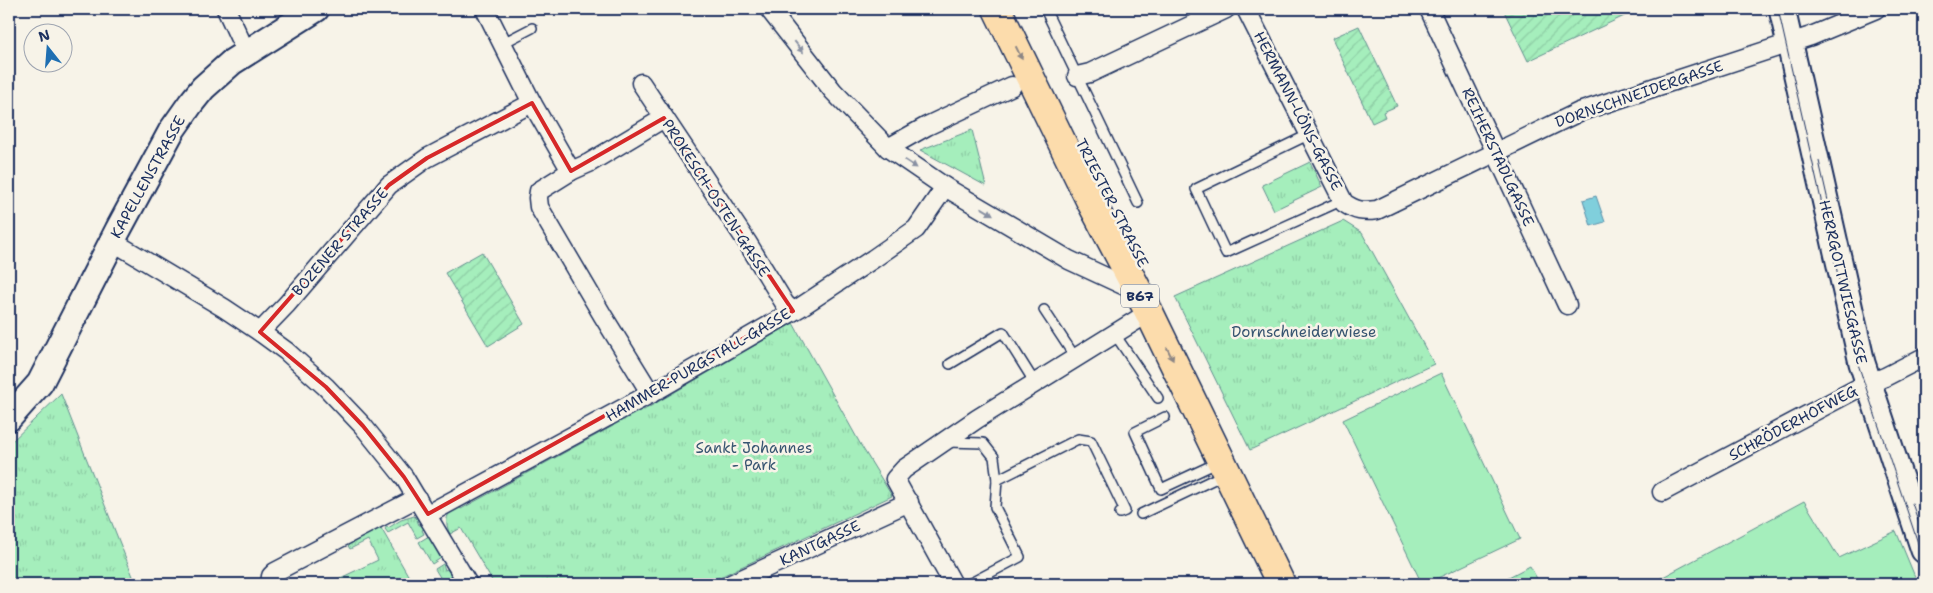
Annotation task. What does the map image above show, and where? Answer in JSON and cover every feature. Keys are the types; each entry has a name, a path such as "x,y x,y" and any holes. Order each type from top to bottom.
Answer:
{"main road":[{"name":"TRIESTER STRASSE","path":"998,9 1090,200 1143,301 1282,584"},
{"name":"TRIESTER STRASSE","path":"1018,9 1111,204 1192,358 1301,584"}],"street":[{"path":"226,9 246,52"},
{"name":"KAPELLENSTRASSE","path":"9,418 40,383 112,241 172,130 191,103 216,75 246,52 316,9"},
{"path":"485,9 532,103 571,171"},
{"path":"769,9 833,91 888,148 945,186 1069,260 1143,301 1140,318 977,418 904,469 895,478 952,584"},
{"path":"1077,76 1090,73 1226,9"},
{"name":"HERMANN-LÖNS-GASSE","path":"1246,9 1348,205"},
{"name":"REIHERSTADLGASSE","path":"1429,9 1568,305"},
{"name":"HERRGOTTWIESGASSE","path":"1782,9 1849,310 1868,384 1924,550"},
{"name":"DORNSCHNEIDERGASSE","path":"1348,205 1363,212 1377,210 1578,112 1811,36 1876,9"},
{"name":"PROKESCH-OSTEN-GASSE","path":"641,83 747,242 785,304 793,311"},
{"path":"888,148 927,126 1012,86"},
{"name":"BOZENER STRASSE","path":"260,332 287,304 389,185 427,158 532,103"},
{"path":"651,394 539,207 538,198 540,190 664,118"},
{"name":"HAMMER-PURGSTALL-GASSE","path":"428,514 651,394 793,311 916,229 945,186"},
{"path":"112,241 224,308 260,332 286,351 326,387 404,477 428,514 468,584"},
{"name":"SCHRÖDERHOFWEG","path":"1662,492 1868,384 1924,357"},
{"path":"9,400 34,391"},
{"path":"270,584 271,576 276,572 417,498"},
{"name":"KANTGASSE","path":"737,583 909,502"}],"lane":[{"path":"1045,9 1138,204"},
{"path":"503,43 532,28"},
{"path":"1310,134 1196,189 1226,253 1348,205"},
{"path":"1044,310 1075,357"},
{"path":"950,364 1003,332 1035,382"},
{"path":"1114,333 1158,398"},
{"path":"1165,417 1134,432 1161,489 1225,467"},
{"path":"997,480 1078,439 1091,441 1125,511 1120,513"},
{"path":"943,442 983,443 994,457 997,480 995,507 1020,557 969,584"},
{"path":"1141,514 1225,467"}],"highlighted area":[{"path":"532,103 571,171 664,118 793,311 428,514 404,477 363,426 326,387 260,332 389,185 427,158"}],"green space":[{"path":"1503,9 1633,9 1635,11 1528,61"},
{"path":"1359,26 1397,106 1383,112 1385,117 1372,123 1332,38"},
{"path":"972,130 986,186 920,150"},
{"path":"1310,162 1322,187 1274,210 1262,185"},
{"name":"Dornschneiderwiese","path":"1343,221 1362,233 1434,364 1250,450 1175,297"},
{"path":"482,252 524,324 488,346 445,273"},
{"name":"Sankt Johannes - Park","path":"793,323 862,447 892,496 705,584 494,584 461,528 450,534 447,518 458,505 461,509 613,426 615,420 638,408 644,410"},
{"path":"1441,373 1520,539 1422,584 1343,420"},
{"path":"61,394 136,584 9,584 9,444"},
{"path":"1804,501 1839,558 1896,531 1918,584 1650,584"},
{"path":"414,516 418,519 419,525 424,529 422,530 424,534 417,538 408,522 388,533 385,529 387,526 388,528 401,520"},
{"path":"381,528 413,584 328,584 378,560 368,540 350,549 347,544"},
{"path":"429,536 441,558 432,564 419,542"},
{"path":"443,564 445,570 447,569 456,582 454,584 444,584 435,569"},
{"path":"1530,566 1540,584 1495,584"}],"water":[{"path":"1596,196 1605,222 1591,226 1583,200"}],"tram line":[{"path":"1778,9 1858,364 1924,561"},
{"path":"1819,161 1861,346"},
{"path":"1912,503 1924,538"}]}
